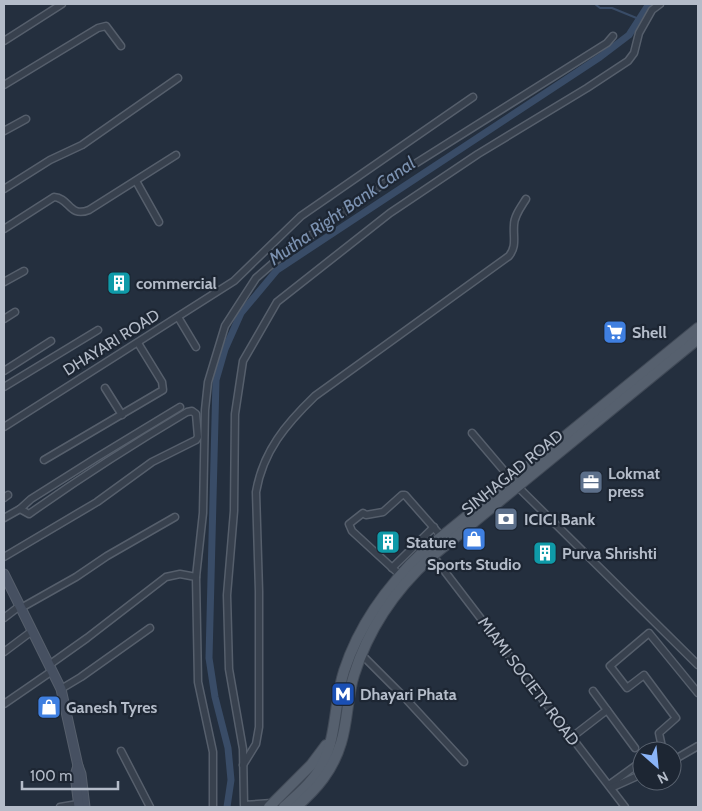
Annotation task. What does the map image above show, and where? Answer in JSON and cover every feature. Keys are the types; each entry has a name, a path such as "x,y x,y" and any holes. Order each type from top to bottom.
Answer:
{"main road":[{"name":"SINHAGAD ROAD","path":"284,807 312,780 326,756 333,732 339,690 347,662 396,572 514,483 599,414 698,328"},
{"name":"SINHAGAD ROAD","path":"599,414 698,339"},
{"name":"SINHAGAD ROAD","path":"296,807 307,803 327,775 342,742 350,692 362,655 382,614 409,578 514,483"},
{"path":"4,574 6,586 21,608 61,689 81,774 81,806"},
{"path":"271,805 311,765 333,732"}],"street":[{"path":"4,41 62,4"},
{"path":"271,805 244,805 243,749 229,669 227,595 234,511 235,414 243,362 277,302 390,213 478,154 628,61 634,53 639,33 652,10 660,4"},
{"path":"4,85 98,28 106,26 121,46"},
{"path":"213,807 213,752 198,682 196,577 203,513 205,410 208,382 225,326 256,278 279,258 383,184 607,43 614,36"},
{"path":"4,189 50,160 82,144 178,78"},
{"name":"DHAYARI ROAD","path":"4,427 234,281 301,216 473,96"},
{"path":"4,132 26,119"},
{"path":"4,229 54,198 62,199 72,209 83,213 176,155"},
{"path":"136,181 159,222"},
{"path":"243,765 256,744 260,727 260,591 256,492 264,464 278,437 291,419 315,396 509,256 515,245 515,219 526,199"},
{"path":"4,282 24,271"},
{"path":"4,319 15,312"},
{"path":"178,317 196,347"},
{"path":"4,387 98,330"},
{"path":"4,371 51,341"},
{"path":"44,460 161,392 164,388 162,382 138,342"},
{"path":"105,388 122,415"},
{"path":"4,518 96,458 180,407"},
{"path":"4,557 97,502 152,462 196,440 198,437 196,414 192,411 187,412 158,429 29,514 20,509"},
{"path":"472,433 514,483 698,665"},
{"path":"434,527 396,572 352,531 349,524 363,513 370,515 374,512 378,514 383,512 402,495 405,495 434,527 442,536"},
{"path":"4,618 17,608 21,608 76,577 116,551 175,517"},
{"name":"MIAMI SOCIETY ROAD","path":"433,556 625,807"},
{"path":"4,704 166,577 180,574 196,577"},
{"path":"61,689 150,628"},
{"path":"4,652 32,631"},
{"path":"661,741 659,733 676,718 644,675 627,688 610,666 649,633 698,693"},
{"path":"362,655 411,704 464,762"},
{"path":"593,691 632,744"},
{"path":"572,737 607,710"},
{"path":"682,755 698,746"},
{"path":"120,751 150,807"},
{"path":"610,787 632,774"},
{"path":"610,787 632,774"},
{"path":"60,807 81,806"}],"waterway":[{"path":"595,4 600,8 612,8 639,19"},
{"name":"Mutha Right Bank Canal","path":"227,807 231,780 228,748 215,697 209,658 216,380 225,349 241,313 277,270 600,57 629,35 649,4"}],"place":[{"name":"commercial","path":"119,283"},
{"name":"Shell","path":"615,332"},
{"name":"Lokmat press","path":"591,482"},
{"name":"ICICI Bank","path":"506,519"},
{"name":"Sports Studio","path":"474,539"},
{"name":"Stature","path":"388,542"},
{"name":"Purva Shrishti","path":"545,553"},
{"name":"Dhayari Phata","path":"343,694"},
{"name":"Ganesh Tyres","path":"49,707"}]}
